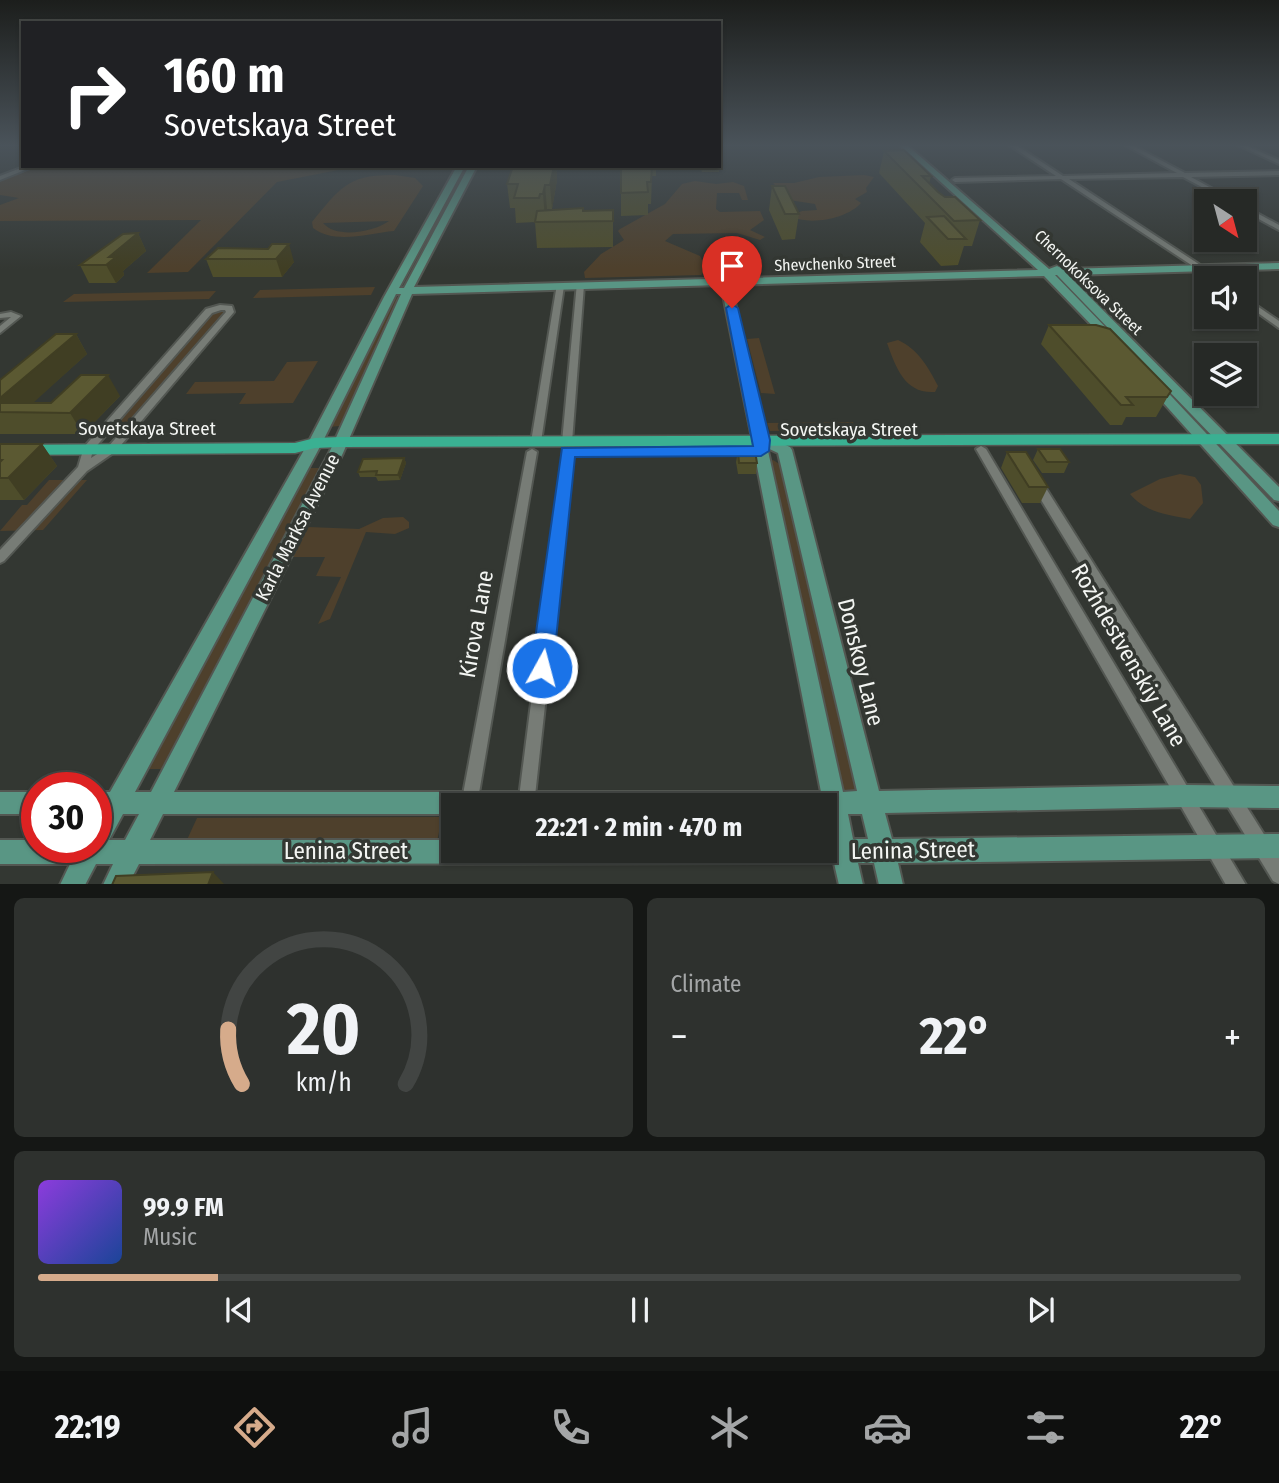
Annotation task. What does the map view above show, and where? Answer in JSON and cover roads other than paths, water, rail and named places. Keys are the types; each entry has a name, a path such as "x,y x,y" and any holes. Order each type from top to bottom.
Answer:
{"main road":[{"name":"Karla Marksa Avenue","path":"115,884 338,447 400,291 451,186"},
{"name":"Karla Marksa Avenue","path":"112,792 306,448 461,186"},
{"name":"Chernokoksova Street","path":"949,186 1046,272 1219,444"},
{"name":"Chernokoksova Street","path":"962,186 1060,272 1219,444"},
{"name":"Shevchenko Street","path":"1240,266 1279,265"},
{"name":"Shevchenko Street","path":"400,291 1194,267"},
{"path":"725,281 761,445 830,793"},
{"name":"Sovetskaya Street","path":"761,445 785,450 981,449 1022,460 1279,439"},
{"name":"Sovetskaya Street","path":"0,450 1219,444 1279,449"},
{"path":"1219,444 1279,496"},
{"path":"1219,444 1279,521"},
{"name":"Donskoy Lane","path":"785,450 891,884"},
{"path":"837,803 1185,796 1279,797"},
{"path":"0,803 21,803"},
{"path":"112,803 441,804"},
{"path":"837,823 851,884"},
{"name":"Lenina Street","path":"837,851 1270,846"},
{"name":"Lenina Street","path":"112,848 132,851 441,851"},
{"name":"Lenina Street","path":"0,852 21,851"},
{"name":"Karla Marksa Avenue","path":"72,884 84,863"}],"street":[{"path":"1074,186 1199,266"},
{"path":"1257,215 1279,228"},
{"path":"527,793 567,447 580,285"},
{"name":"Kirova Lane","path":"471,793 534,447 560,286"},
{"path":"0,558 83,468 112,449 230,312 229,308 220,307 209,311 88,449 83,468"},
{"path":"1257,309 1279,325"},
{"path":"0,316 17,316 0,330"},
{"name":"Rozhdestvenskiy Lane","path":"981,449 1237,884"},
{"name":"Rozhdestvenskiy Lane","path":"1022,460 1231,797 1270,846 1279,875"}]}
